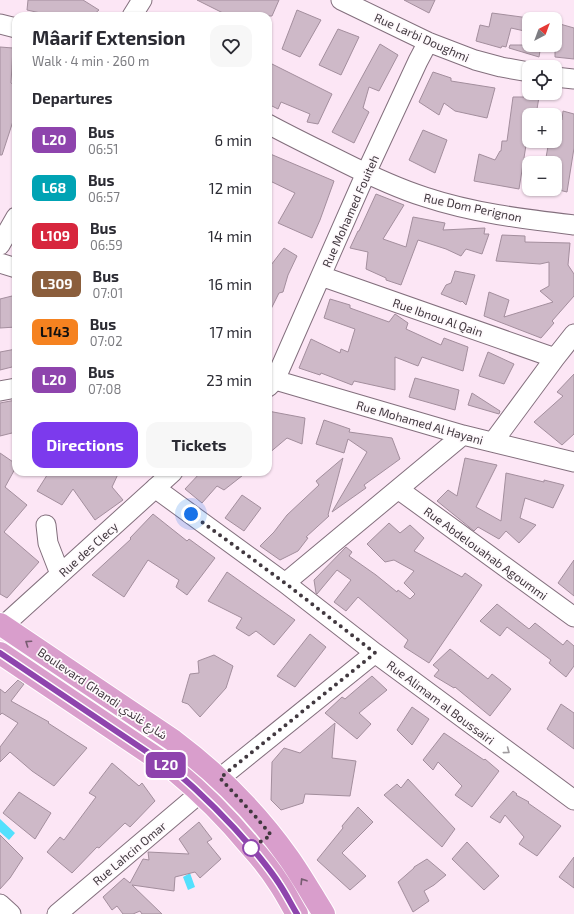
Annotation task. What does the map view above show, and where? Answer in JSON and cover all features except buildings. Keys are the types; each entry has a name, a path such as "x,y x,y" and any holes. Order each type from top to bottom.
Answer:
{"main road":[{"name":"Boulevard Ghandi شارع غاندي","path":"1,625 174,741 196,757 220,778 271,835 289,859 324,914"},
{"name":"Boulevard Ghandi شارع غاندي","path":"0,653 174,770 231,824 264,863 280,885 297,914"}],"street":[{"path":"134,12 142,0"},
{"name":"Rue Larbi Doughmi","path":"341,0 428,42 475,60 522,71"},
{"path":"0,24 12,27"},
{"name":"Rue Mohamed Fouiteh","path":"272,377 321,276 366,173 428,42"},
{"path":"562,78 574,80"},
{"name":"Rue Dom Perignon","path":"272,126 366,173 398,188 425,198 507,216 574,225"},
{"path":"0,245 12,224"},
{"path":"0,263 12,267"},
{"name":"Rue Ibnou Al Qain","path":"321,276 555,358"},
{"path":"493,442 574,334"},
{"name":"Rue Mohamed Al Hayani","path":"272,382 463,435 574,462"},
{"path":"0,392 12,389"},
{"path":"285,583 463,435"},
{"name":"Rue des Clecy","path":"1,625 168,476"},
{"name":"Rue Alimam al Boussairi","path":"155,488 285,583 375,653 574,800"},
{"name":"Rue Abdelouahab Agoummi","path":"398,489 574,617"},
{"path":"46,525 48,543 60,574"},
{"path":"220,778 375,653"},
{"name":"Rue Lahcin Omar","path":"57,914 200,793"},
{"path":"0,904 11,914"}],"water":[{"path":"0,819 15,833 9,840 0,832"},
{"path":"190,873 195,887 188,890 183,877"}],"bus line":[{"name":"L20","path":"0,653 174,770 188,782 231,824 264,863 280,885 297,914"}],"route":[{"path":"191,514 285,583 375,653 220,778 271,835 251,848"}]}
